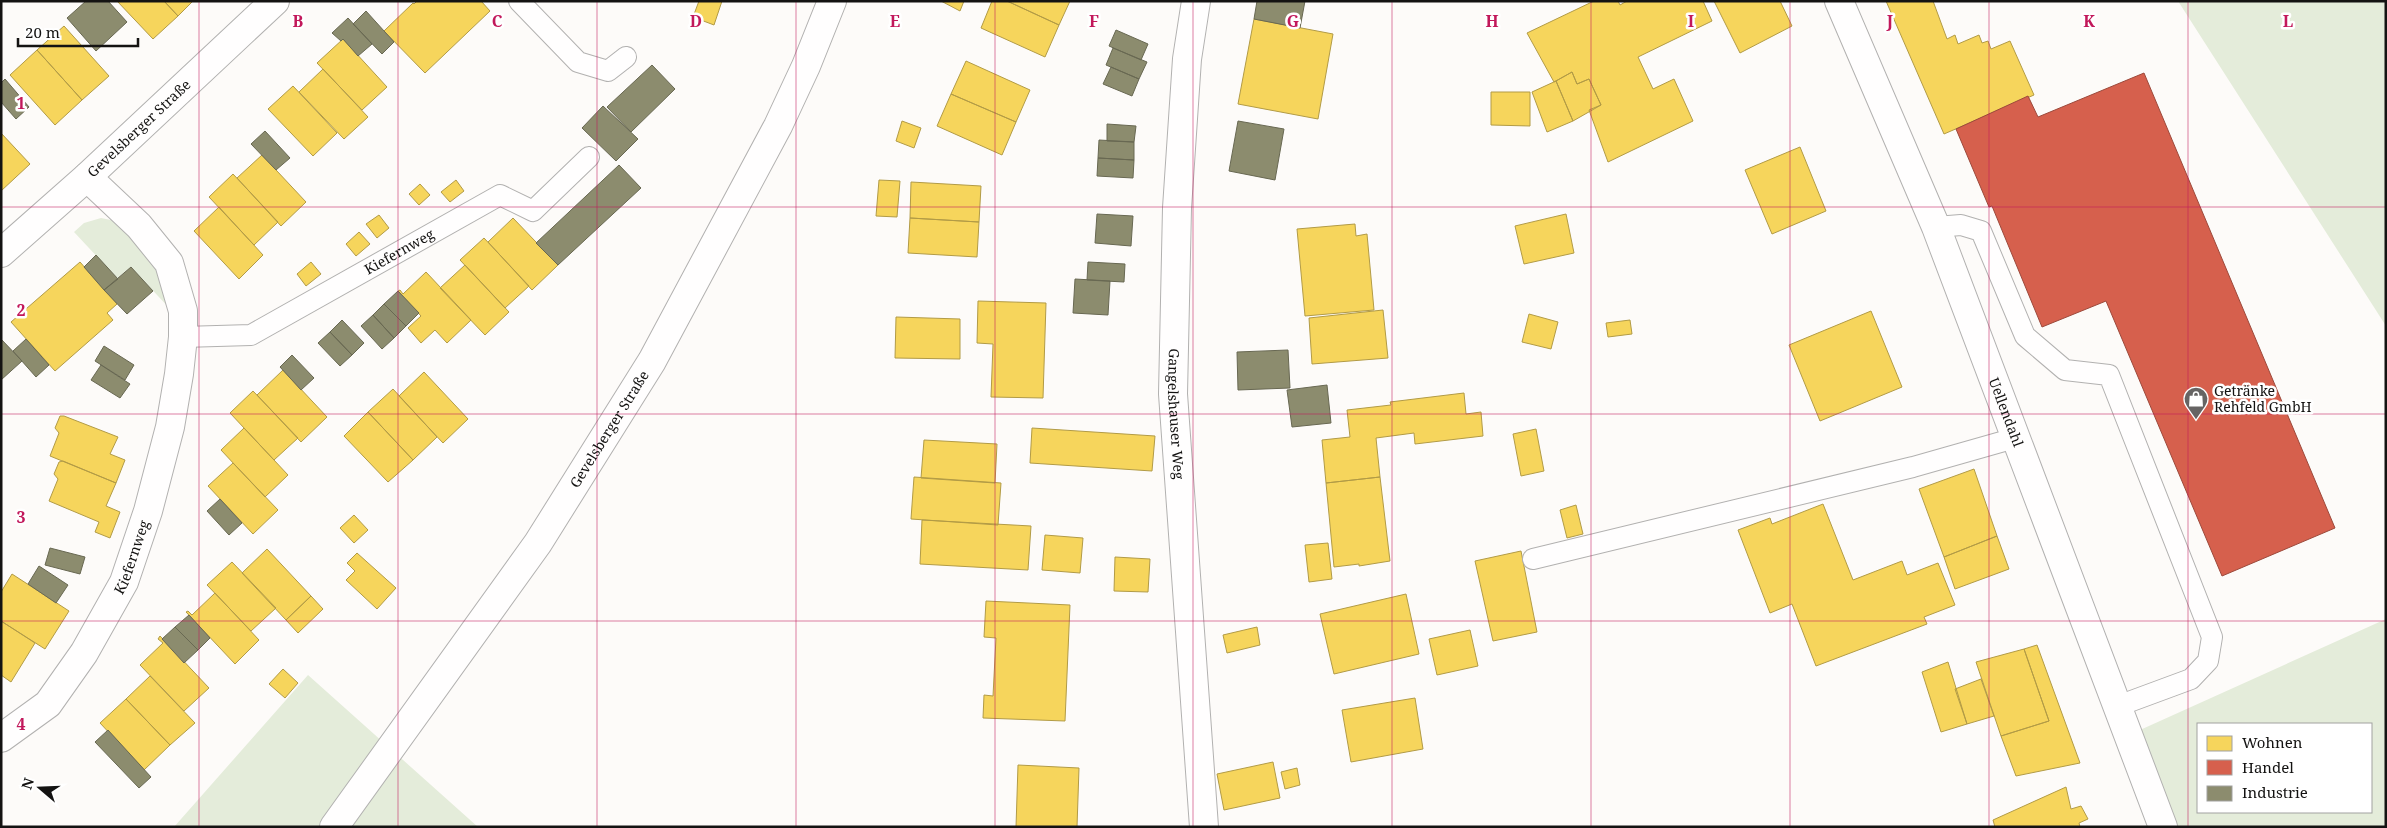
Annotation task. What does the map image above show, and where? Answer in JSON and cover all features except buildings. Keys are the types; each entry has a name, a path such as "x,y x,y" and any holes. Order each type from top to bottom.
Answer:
{"main road":[{"name":"Gevelsberger Straße","path":"1,253 87,178 275,1"},
{"name":"Gevelsberger Straße","path":"334,827 538,542 652,361 778,126 832,1"},
{"name":"Gangelshauser Weg","path":"1196,1 1187,59 1177,208 1173,394 1204,827"},
{"name":"Uellendahl","path":"1839,1 1936,227 2163,827"},
{"name":"Kiefernweg","path":"1,738 48,704 84,653 124,582 148,511 170,427 183,337 182,311 169,263 139,226 87,178"}],"lane":[{"path":"519,1 578,62 608,71 626,57"},
{"name":"Kiefernweg","path":"183,337 251,335 500,195 533,211 589,157"},
{"path":"1936,227 1961,225 1981,232 2025,336 2064,370 2109,375 2212,637 2208,661 2191,679 2118,706"},
{"path":"1533,559 1913,467 2015,438"}],"green space":[{"path":"2178,1 2386,1 2386,326"},
{"path":"101,218 116,221 156,263 171,310 131,267 117,278 74,232 84,223"},
{"path":"2386,619 2386,827 2178,827 2140,730"},
{"path":"308,675 478,827 174,827"}],"place":[{"name":"Getränke Rehfeld GmbH","path":"2196,420"}]}
